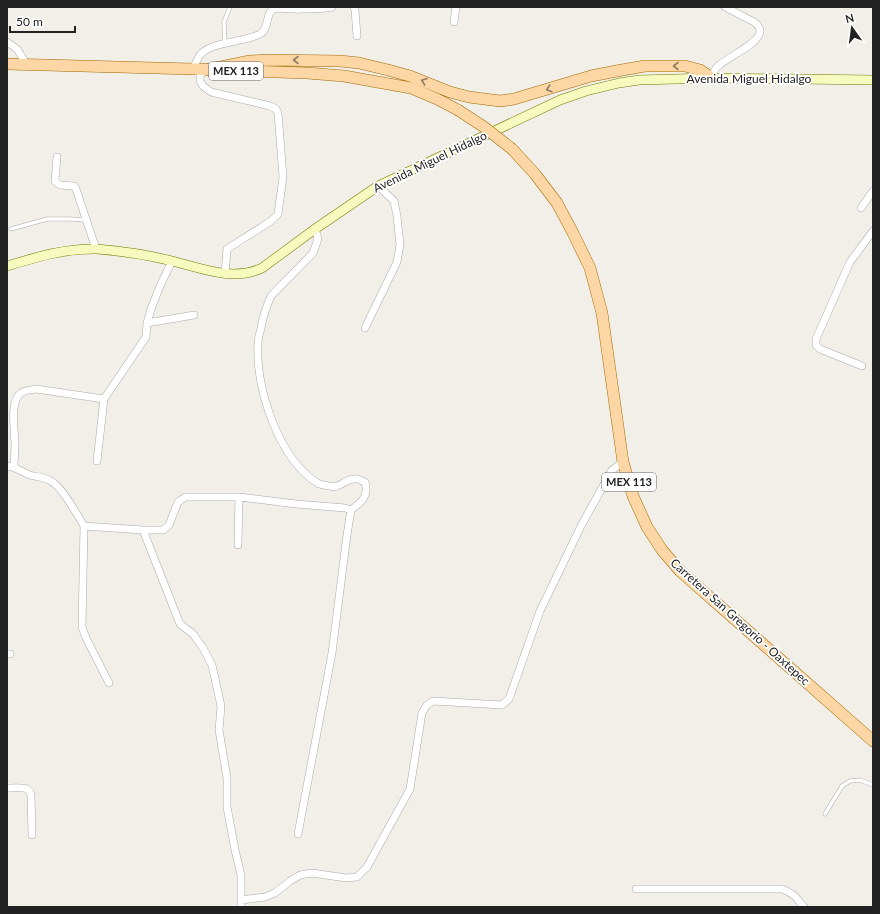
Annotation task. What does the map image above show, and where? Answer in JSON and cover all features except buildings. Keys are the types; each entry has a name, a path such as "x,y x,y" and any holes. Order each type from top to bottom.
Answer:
{"main road":[{"path":"206,70 250,61 270,60 340,61 359,63 410,76 450,92 469,97 500,101 514,99 591,76 645,66 685,66 700,70 712,78"},
{"name":"Carretera San Gregorio - Oaxtepec","path":"7,64 307,73 344,76 411,88 458,110 484,127 512,149 535,174 557,203 590,268 602,314 623,462 633,496 647,527 662,550 680,570 873,741"},
{"name":"Avenida Miguel Hidalgo","path":"7,266 41,256 70,250 96,249 143,255 225,274 244,274 262,268 315,229 378,186 560,100 586,91 639,80 712,78 873,80"}],"street":[{"path":"193,69 200,54 209,48 259,35 263,32 267,25 270,12 272,10 277,8 301,9 332,7"},
{"path":"354,7 356,10 357,36"},
{"path":"454,22 456,7"},
{"path":"712,78 716,68 754,41 760,34 758,25 725,7"},
{"path":"7,42 17,49 27,65"},
{"path":"206,70 200,75 200,81 203,86 211,92 270,106 276,109 278,113 282,177 278,214 271,221 227,248 225,274"},
{"path":"57,157 55,181 60,185 74,186 76,189 96,249"},
{"path":"365,328 397,262 400,245 394,201 378,186"},
{"path":"861,208 873,191"},
{"path":"298,834 332,653 347,535 352,510 360,503 366,494 367,488 366,482 354,478 337,486 323,485 319,484 307,474 293,459 275,427 264,398 258,365 258,342 267,304 271,296 313,253 318,239 315,229"},
{"path":"862,366 820,349 816,345 816,339 850,262 873,231"},
{"path":"97,461 104,400 146,337 151,310 172,261"},
{"path":"148,323 194,315"},
{"path":"104,400 36,389 26,390 20,393 15,404 15,444 10,466 30,475 43,477 52,482 64,494 84,526 82,627 86,638 109,682"},
{"path":"142,530 180,624 193,634 203,648 212,665 221,706 219,730 227,778 227,807 241,875 241,904 265,898 275,893 300,875 312,873 346,878 357,877 367,867 410,789 422,713 427,705 433,702 502,705 509,699 540,611 581,526 612,470 623,462"},
{"path":"84,526 163,530 169,525 178,502 185,497 239,497 352,510"},
{"path":"238,545 239,497"},
{"path":"7,788 27,789 30,792 32,835"},
{"path":"636,889 782,889 791,892 796,896 804,907"}],"lane":[{"path":"225,44 224,22 230,7"},
{"path":"11,229 47,219 86,220"},
{"path":"825,814 842,786 850,781 860,780 873,785"}]}
